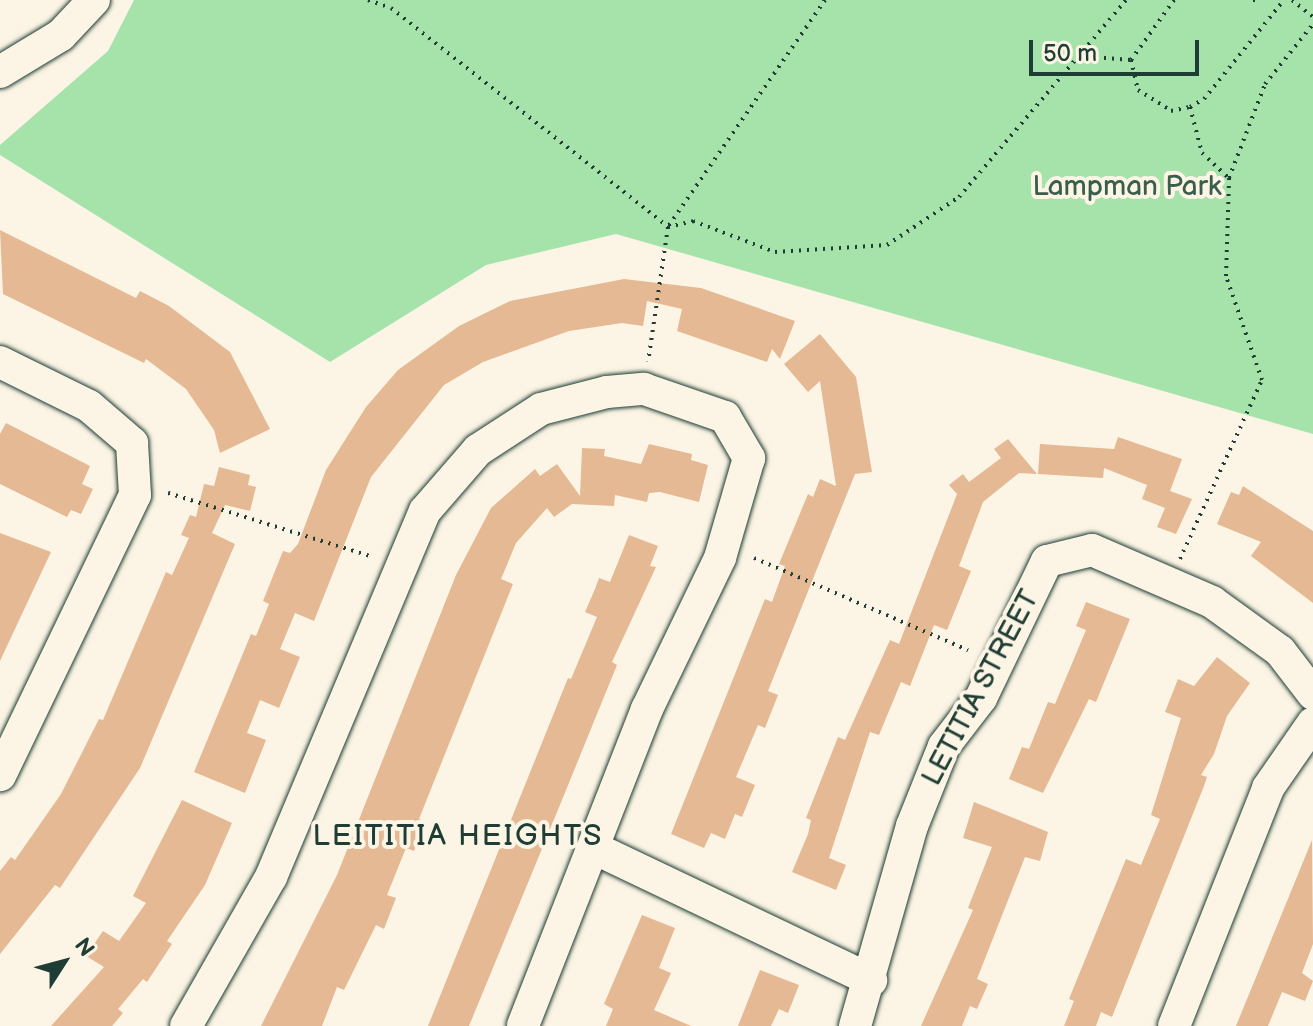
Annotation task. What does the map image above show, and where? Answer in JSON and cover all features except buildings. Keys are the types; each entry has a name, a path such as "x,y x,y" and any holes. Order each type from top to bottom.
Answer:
{"street":[{"path":"0,72 61,35 94,0"},
{"path":"0,362 89,406 132,443 135,495 0,775"},
{"path":"186,1026 271,877 425,511 478,450 541,409 607,392 644,389 725,417 749,458 720,558 647,709 596,849 523,1026"},
{"name":"LETITIA STREET","path":"855,1026 871,980 912,826 944,746 981,698 1047,561 1092,550 1212,602 1280,651 1313,694"},
{"path":"1174,1026 1268,788 1313,723"},
{"path":"596,849 871,980"}],"path":[{"path":"368,0 391,8 668,227"},
{"path":"644,389 668,227 792,40 825,0"},
{"path":"668,227 693,221 775,252 887,245 959,197 1126,0"},
{"path":"1174,0 1131,60 1138,90 1171,111 1190,107 1204,99 1284,0"},
{"path":"1292,0 1313,17"},
{"path":"1169,583 1262,380 1226,276 1229,178 1265,84 1313,24"},
{"path":"1080,56 1131,60"},
{"path":"1190,107 1202,153 1229,178"},
{"path":"168,493 370,556"},
{"path":"754,558 968,650"}],"green space":[{"name":"Lampman Park","path":"134,0 1313,0 1313,434 616,234 486,265 330,362 0,155 0,145 108,51"}],"district":[{"name":"LEITITIA HEIGHTS","path":"458,836"}]}
